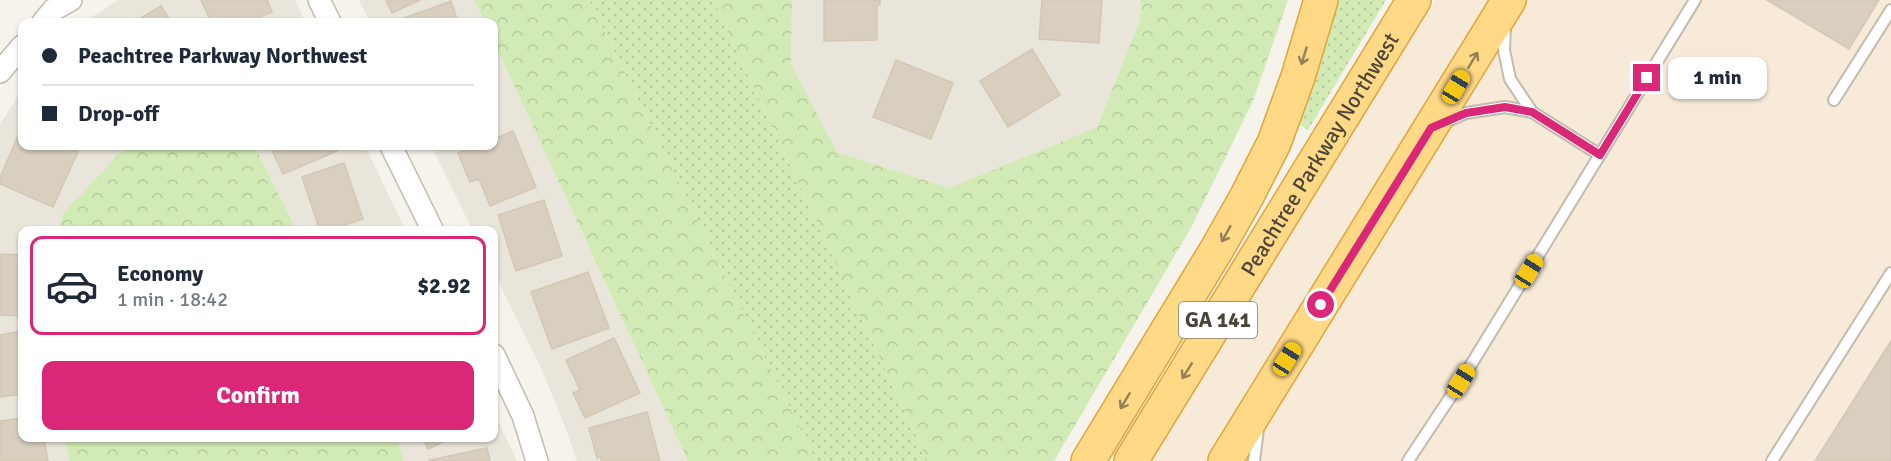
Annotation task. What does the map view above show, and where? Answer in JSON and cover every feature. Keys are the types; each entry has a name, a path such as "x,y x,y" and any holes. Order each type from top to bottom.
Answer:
{"highway":[{"path":"1088,461 1247,196 1274,142 1298,77 1321,0"},
{"name":"Peachtree Parkway Northwest","path":"1131,461 1414,0"},
{"path":"1225,461 1507,3"}],"street":[{"path":"46,18 53,10 71,0"},
{"path":"319,0 328,18"},
{"path":"0,72 18,51"},
{"path":"393,150 431,226"},
{"path":"498,364 523,416 537,461"}],"lane":[{"path":"1408,461 1461,381 1695,0"},
{"path":"1507,3 1504,50 1510,79 1532,112"},
{"path":"1834,100 1891,10"},
{"path":"1431,128 1466,113 1505,107 1532,112 1600,155"},
{"path":"1772,461 1891,273"},
{"path":"1254,461 1265,395"}],"shaded area":[{"path":"118,0 295,0 303,18 90,18"},
{"path":"359,0 474,0 483,18 368,18"},
{"path":"792,0 1141,0 1140,20 1097,127 949,188 837,152 791,64"},
{"path":"1436,0 1891,0 1891,461 1153,461 1261,276"},
{"path":"498,51 688,461 577,461 541,368 498,281 498,226 471,226 433,150 498,150"},
{"path":"18,96 18,150 122,150 64,214 60,226 18,226 18,442 65,442 70,461 0,461 0,125"},
{"path":"256,150 367,150 404,226 294,226"},
{"path":"498,421 517,461 404,461 397,442 498,442"}],"green space":[{"path":"474,0 589,0 816,461 688,461 498,51 498,18 483,18"},
{"path":"589,0 713,0 928,461 816,461"},
{"path":"713,0 792,0 791,64 837,152 949,188 1097,127 1140,20 1141,0 1288,0 1253,101 1191,228 1054,461 928,461"},
{"path":"1332,0 1386,0 1308,130 1295,122"},
{"path":"122,150 256,150 294,226 59,226 63,214"},
{"path":"65,442 397,442 404,461 70,461"}],"building":[{"path":"201,0 267,0 272,12 258,18 209,18"},
{"path":"386,0 420,0 392,13"},
{"path":"824,0 880,0 880,5 877,5 877,40 824,41"},
{"path":"1042,0 1102,0 1099,43 1039,39"},
{"path":"1767,0 1879,0 1849,49"},
{"path":"451,1 457,18 404,18"},
{"path":"161,6 168,18 141,18"},
{"path":"1032,49 1060,95 1008,127 980,81"},
{"path":"896,60 953,83 931,139 873,117"},
{"path":"513,131 536,187 490,206 479,179 470,182 458,153 466,150 498,150 498,137"},
{"path":"18,136 18,150 73,150 78,152 53,207 0,184 0,177"},
{"path":"272,150 337,150 337,151 283,174"},
{"path":"344,163 363,219 342,226 318,226 302,177"},
{"path":"544,200 562,256 516,271 498,215"},
{"path":"0,254 18,255 18,316 0,315"},
{"path":"588,272 609,328 552,349 531,292"},
{"path":"18,332 18,395 0,397 0,335"},
{"path":"614,338 640,393 585,418 573,393 580,390 566,360"},
{"path":"1891,341 1891,461 1815,461"},
{"path":"647,412 660,461 602,461 600,457 597,458 589,428"},
{"path":"18,419 18,442 45,442 48,461 0,461 0,421"},
{"path":"425,442 443,442 428,449"},
{"path":"487,448 490,461 429,461 429,460"}],"route":[{"path":"1321,305 1431,128 1466,113 1505,107 1532,112 1600,155 1647,78"}]}
